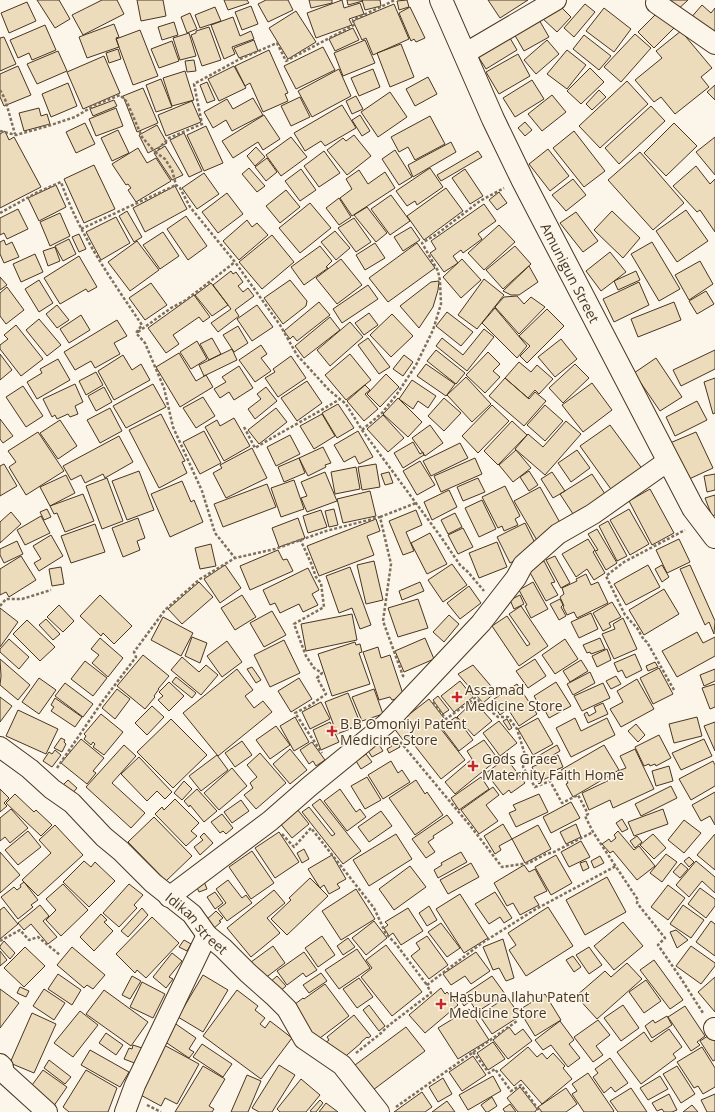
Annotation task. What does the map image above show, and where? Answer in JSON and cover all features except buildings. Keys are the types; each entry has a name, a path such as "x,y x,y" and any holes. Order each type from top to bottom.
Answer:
{"main road":[{"name":"Amunigun Street","path":"441,0 464,54 523,181 668,461 694,508 709,529"}],"street":[{"path":"464,54 556,0"},
{"path":"656,3 715,44"},
{"path":"169,896 270,821 386,724 481,623 516,578 523,565 558,534 593,514 668,461"},
{"name":"Idikan street","path":"0,747 72,803 104,837 121,851 152,883 192,914 207,935 224,948 248,973 287,1009 304,1039 342,1065 387,1110"},
{"path":"125,1112 135,1085 207,935"},
{"path":"0,1064 3,1072 47,1112"}],"path":[{"path":"155,152 169,138 202,124 194,84 238,60 277,43 286,61 354,25 353,20 395,0"},
{"path":"0,90 16,135"},
{"path":"0,131 16,135 48,126 76,117 95,105 120,95 127,102 142,137 155,152 165,159 172,170 176,185 180,188 190,207 235,262 280,325 297,355 329,390 346,404 362,430 460,565 484,591 499,601"},
{"path":"362,430 382,413 397,394 416,365 435,323 441,304 440,281 438,271 422,243 437,234 480,201 512,183 523,181"},
{"path":"0,213 38,192 61,182 69,204 101,264 142,325 136,333"},
{"path":"82,228 176,185"},
{"path":"136,333 171,308 186,300 235,262"},
{"path":"136,333 145,343 164,388 173,427 202,491 215,533 235,558"},
{"path":"244,427 255,448 290,427 306,420 340,399"},
{"path":"46,784 102,702 136,657 134,652 165,610 200,579 235,558 275,549 357,522 380,517 416,503"},
{"path":"380,517 391,564 383,621 403,676 421,687 446,718 475,698 498,717 508,717 517,729 526,758 523,767 535,787 550,781 562,803 578,795 588,814 585,816 593,832 638,900 637,902 665,938 658,944 714,1029"},
{"path":"674,690 647,642 625,615 606,576 624,562 709,529"},
{"path":"300,540 311,562 316,577 321,583 324,606 294,624 306,656 314,668 322,673 316,678 326,694 309,706 295,713 309,731 322,753 337,765"},
{"path":"0,606 6,599 22,599 51,590"},
{"path":"386,724 472,828 502,867 529,863 593,832"},
{"path":"270,821 294,847 311,828 374,908 386,934 396,944 427,985 431,993 393,1021 342,1065"},
{"path":"427,985 489,938 536,909 616,866"},
{"path":"0,942 20,930 29,940 38,937 60,956"},
{"path":"387,1110 517,1021"},
{"path":"473,1052 489,1073 495,1069 511,1091 521,1085 540,1112"}],"place":[{"name":"Assamad Medicine Store","path":"457,697"},
{"name":"B.B Omoniyi Patent Medicine Store","path":"332,731"},
{"name":"Gods Grace Maternity Faith Home","path":"473,766"},
{"name":"Hasbuna Ilahu Patent Medicine Store","path":"441,1004"}]}
